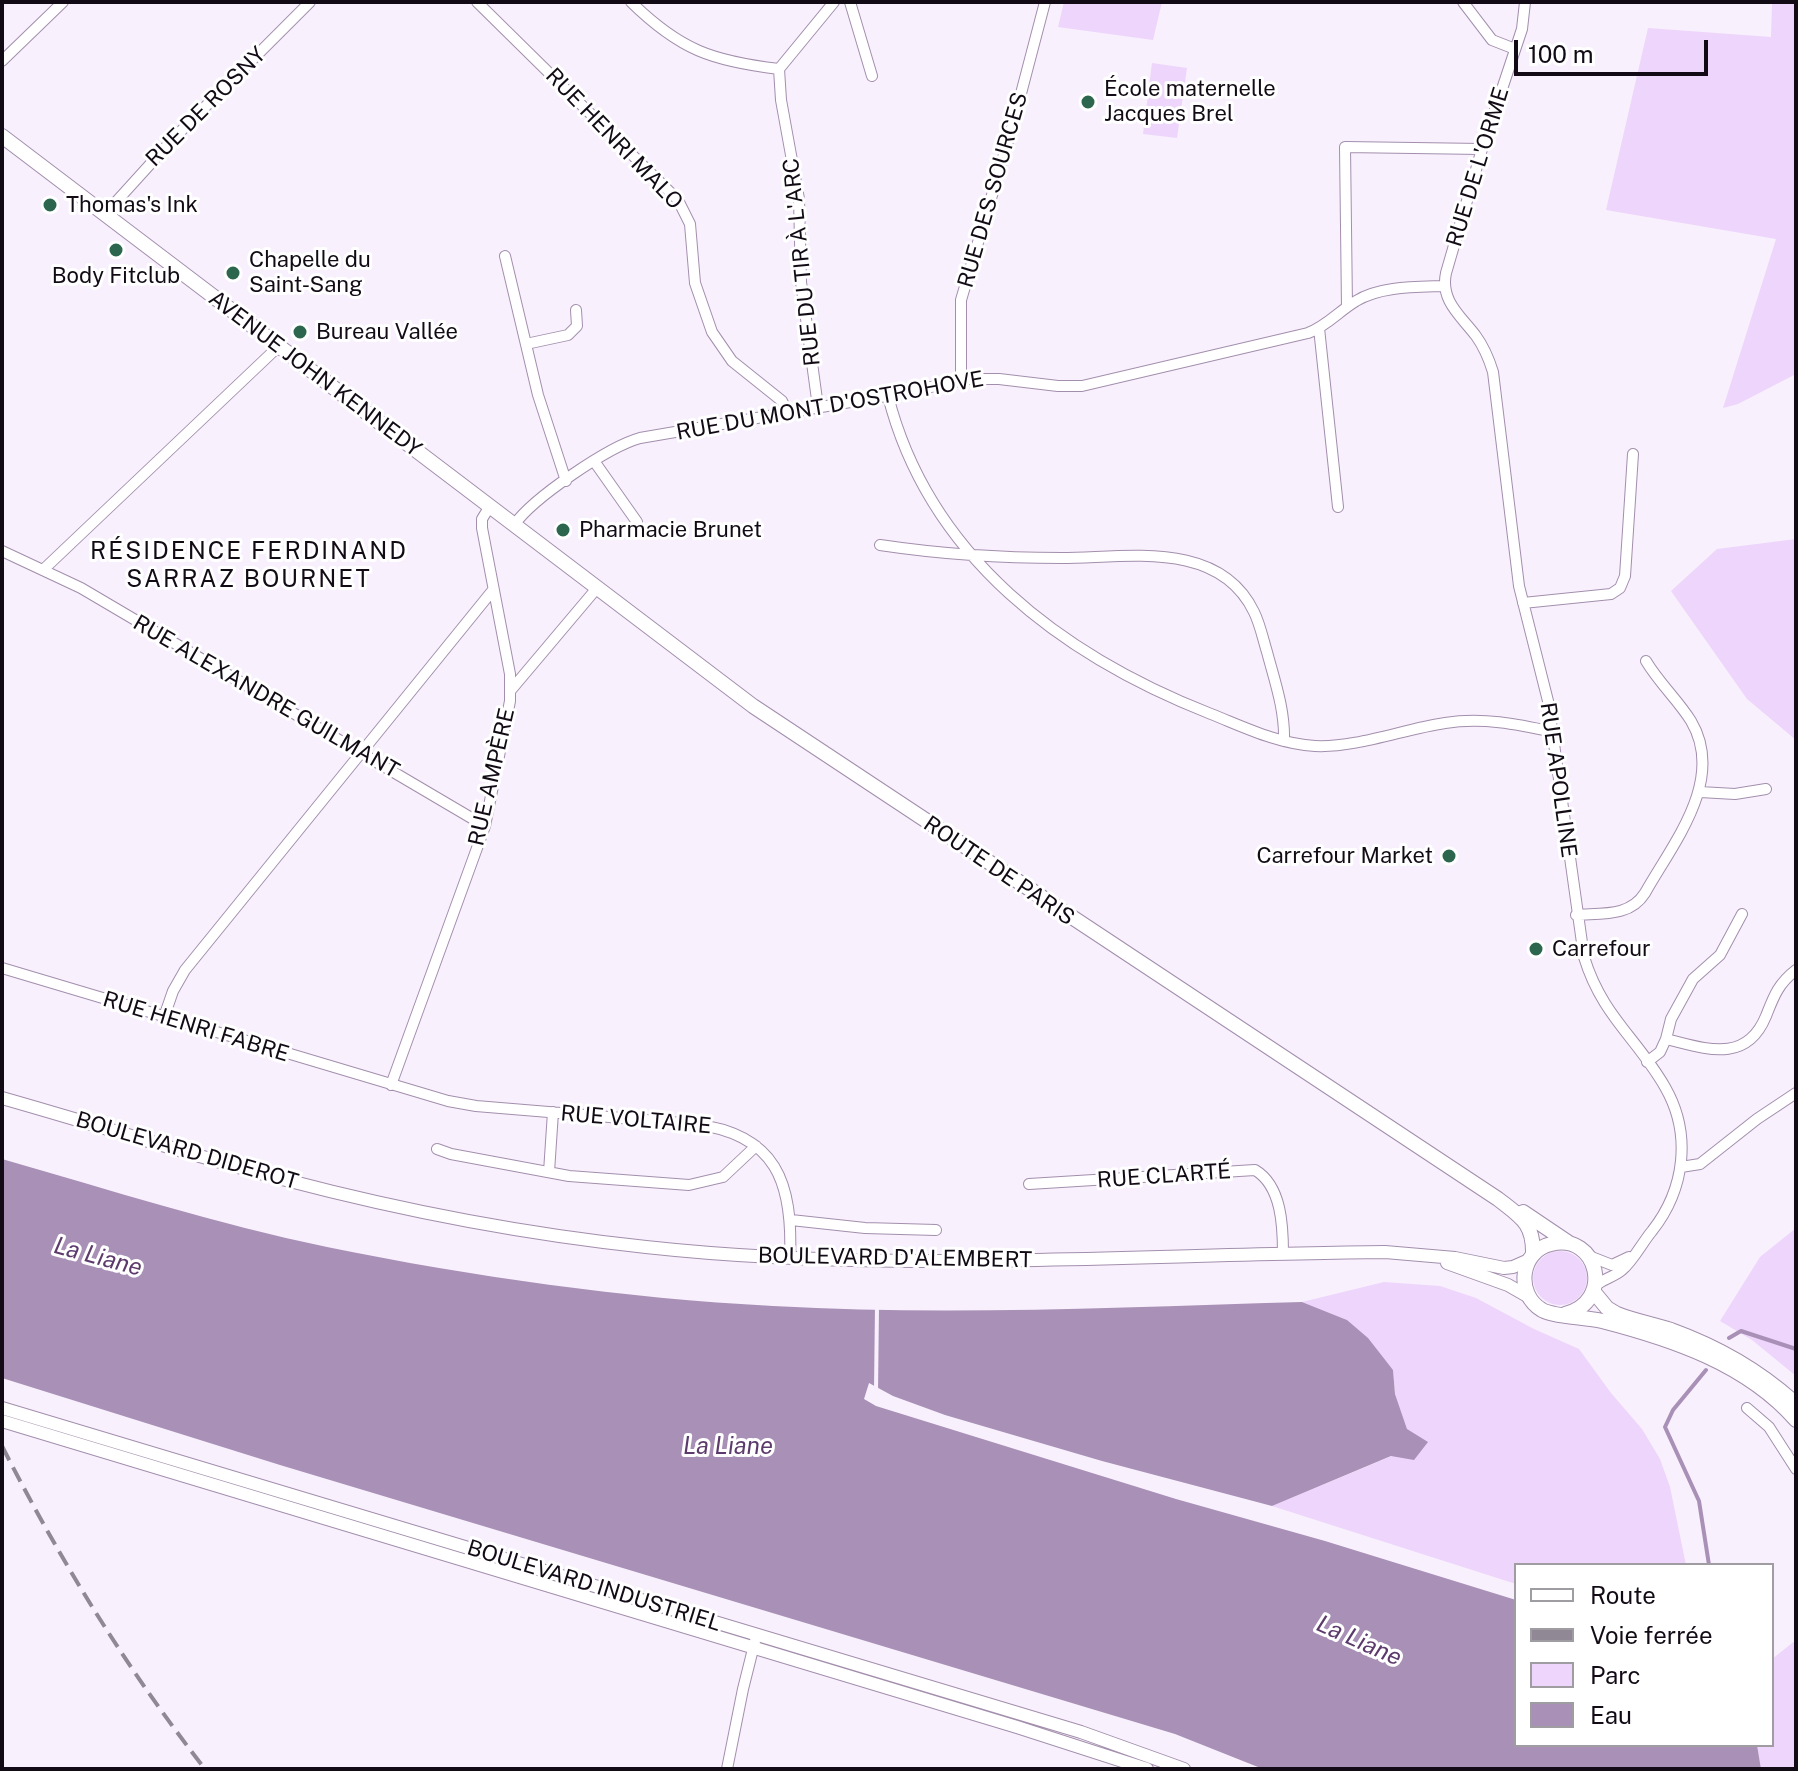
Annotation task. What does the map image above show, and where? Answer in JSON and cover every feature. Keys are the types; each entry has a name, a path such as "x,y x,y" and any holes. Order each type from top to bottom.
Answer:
{"main road":[{"name":"AVENUE JOHN KENNEDY","path":"2,136 514,525"},
{"name":"ROUTE DE PARIS","path":"514,525 784,728 1570,1244"},
{"name":"ROUTE DE PARIS","path":"1498,1199 1529,1226 1531,1257"},
{"path":"1565,1314 1581,1307 1594,1288 1595,1271 1587,1255 1570,1244 1548,1244 1531,1257 1524,1278 1529,1297 1543,1310 1640,1331 1699,1352 1752,1383 1796,1420"},
{"path":"1594,1288 1602,1303 1617,1314 1679,1333 1730,1356 1796,1404"}],"street":[{"path":"2,61 63,2"},
{"name":"RUE DE ROSNY","path":"105,214 173,139 310,2"},
{"name":"RUE HENRI MALO","path":"477,2 678,200 690,224 695,283 712,332 732,361 782,401 787,412"},
{"path":"631,2 663,31 691,49 733,63 779,69 834,2"},
{"path":"850,2 872,76"},
{"name":"RUE DES SOURCES","path":"961,380 961,300 1045,2"},
{"path":"1463,2 1490,38 1515,49"},
{"name":"RUE DE L'ORME","path":"1444,286 1482,149 1523,27 1525,2"},
{"name":"RUE DU TIR À L'ARC","path":"779,69 782,105 799,199 801,282 818,407"},
{"path":"1347,307 1345,147 1482,149"},
{"path":"505,256 540,403 566,481"},
{"name":"RUE DU MONT D'OSTROHOVE","path":"514,525 523,513 594,461 618,446 640,438 888,396 961,380 983,378 1082,386 1319,328 1365,296 1391,290 1444,286"},
{"name":"RUE APOLLINE","path":"1444,286 1448,300 1477,338 1493,372 1523,603 1547,693 1584,957 1598,994 1611,1015 1665,1086 1681,1131 1681,1167 1677,1187 1666,1211 1623,1270 1594,1288"},
{"path":"526,344 572,333 578,322 576,310"},
{"path":"1319,328 1338,507"},
{"path":"44,569 279,346"},
{"path":"888,396 917,476 972,554 1026,609 1090,656 1161,694 1284,741 1314,746 1332,746 1468,720 1515,723 1553,732"},
{"path":"1523,603 1611,594 1620,588 1625,576 1633,454"},
{"path":"594,461 637,522"},
{"name":"RUE AMPÈRE","path":"391,1085 485,826 511,691 482,528 482,519 490,506"},
{"path":"880,545 928,553 1066,558 1144,554 1188,562 1223,576 1242,593 1255,613 1284,713 1284,741"},
{"name":"RUE ALEXANDRE GUILMANT","path":"2,551 92,595 485,826"},
{"path":"511,691 597,588"},
{"path":"164,1017 185,970 493,590"},
{"path":"1576,915 1625,911 1637,904 1700,792 1703,761 1695,730 1646,661"},
{"path":"1700,792 1735,794 1766,789"},
{"path":"1647,1062 1660,1052 1671,1019 1693,979 1718,958 1742,914"},
{"name":"RUE HENRI FABRE","path":"2,968 391,1085"},
{"path":"1666,1039 1719,1051 1733,1048 1761,1026 1775,991 1796,970"},
{"name":"RUE VOLTAIRE","path":"391,1085 458,1103 718,1127 735,1133 756,1146 780,1177 791,1220 790,1258"},
{"path":"1681,1167 1700,1164 1796,1093"},
{"name":"BOULEVARD DIDEROT","path":"2,1098 260,1173 372,1201"},
{"path":"549,1172 553,1112"},
{"path":"437,1149 596,1179 695,1184 723,1177 756,1146"},
{"name":"RUE CLARTÉ","path":"1029,1184 1255,1170 1261,1174 1280,1208 1283,1254"},
{"name":"BOULEVARD D'ALEMBERT","path":"372,1201 476,1223 590,1240 694,1252 790,1258 946,1262 1385,1252 1504,1268 1513,1267 1531,1257"},
{"path":"791,1220 857,1227 936,1230"},
{"path":"1587,1255 1614,1265 1636,1251"},
{"name":"BOULEVARD D'ALEMBERT","path":"1421,1255 1501,1282 1529,1297"},
{"name":"BOULEVARD INDUSTRIEL","path":"2,1408 755,1642 1147,1769"},
{"path":"1747,1408 1769,1427 1796,1469"},
{"name":"BOULEVARD INDUSTRIEL","path":"2,1421 755,1642 1081,1732 1184,1769"},
{"path":"727,1769 755,1642"}],"green space":[{"path":"1064,2 1162,2 1153,40 1058,27"},
{"path":"1772,2 1796,2 1796,374 1738,404 1723,408 1776,239 1606,210 1648,28 1771,37"},
{"path":"1152,63 1187,68 1177,138 1143,134"},
{"path":"1796,539 1796,740 1747,699 1671,591 1717,549"},
{"path":"1796,1228 1796,1376 1752,1340 1720,1321 1760,1257"},
{"path":"1560,1251 1579,1259 1587,1278 1579,1297 1560,1305 1541,1297 1533,1278 1541,1259"},
{"path":"1384,1282 1440,1286 1476,1298 1579,1349 1642,1429 1660,1459 1670,1487 1686,1563 1514,1563 1514,1583 1272,1506 1392,1456 1407,1429 1395,1394 1393,1370 1347,1320 1302,1302"},
{"path":"1796,1640 1796,1769 1761,1769 1757,1747 1774,1747 1774,1657"}],"water":[{"name":"La Liane","path":"2,1159 286,1238 438,1268 605,1292 773,1306 905,1310 1037,1310 1302,1302 1347,1320 1368,1338 1393,1370 1395,1394 1407,1429 1428,1442 1414,1460 1391,1456 1272,1506 945,1415 893,1396 869,1383 864,1399 876,1406 1176,1499 1514,1599 1514,1747 1757,1747 1761,1769 1263,1769 1175,1734 280,1465 2,1378"}],"pier":[{"path":"875,1306 879,1306 878,1392 874,1390"}],"waterway":[{"path":"1729,1338 1741,1331 1796,1349"},
{"path":"1706,1370 1673,1410 1665,1427 1699,1501 1709,1563"}],"railway":[{"path":"2,1446 47,1530 121,1652 205,1769"}],"place":[{"name":"École maternelle Jacques Brel","path":"1088,102"},
{"name":"Thomas's Ink","path":"50,205"},
{"name":"Body Fitclub","path":"116,250"},
{"name":"Chapelle du Saint-Sang","path":"233,273"},
{"name":"Bureau Vallée","path":"300,332"},
{"name":"Pharmacie Brunet","path":"563,530"},
{"name":"Carrefour Market","path":"1449,856"},
{"name":"Carrefour","path":"1536,949"}],"district":[{"name":"RÉSIDENCE FERDINAND SARRAZ BOURNET","path":"249,566"}]}
